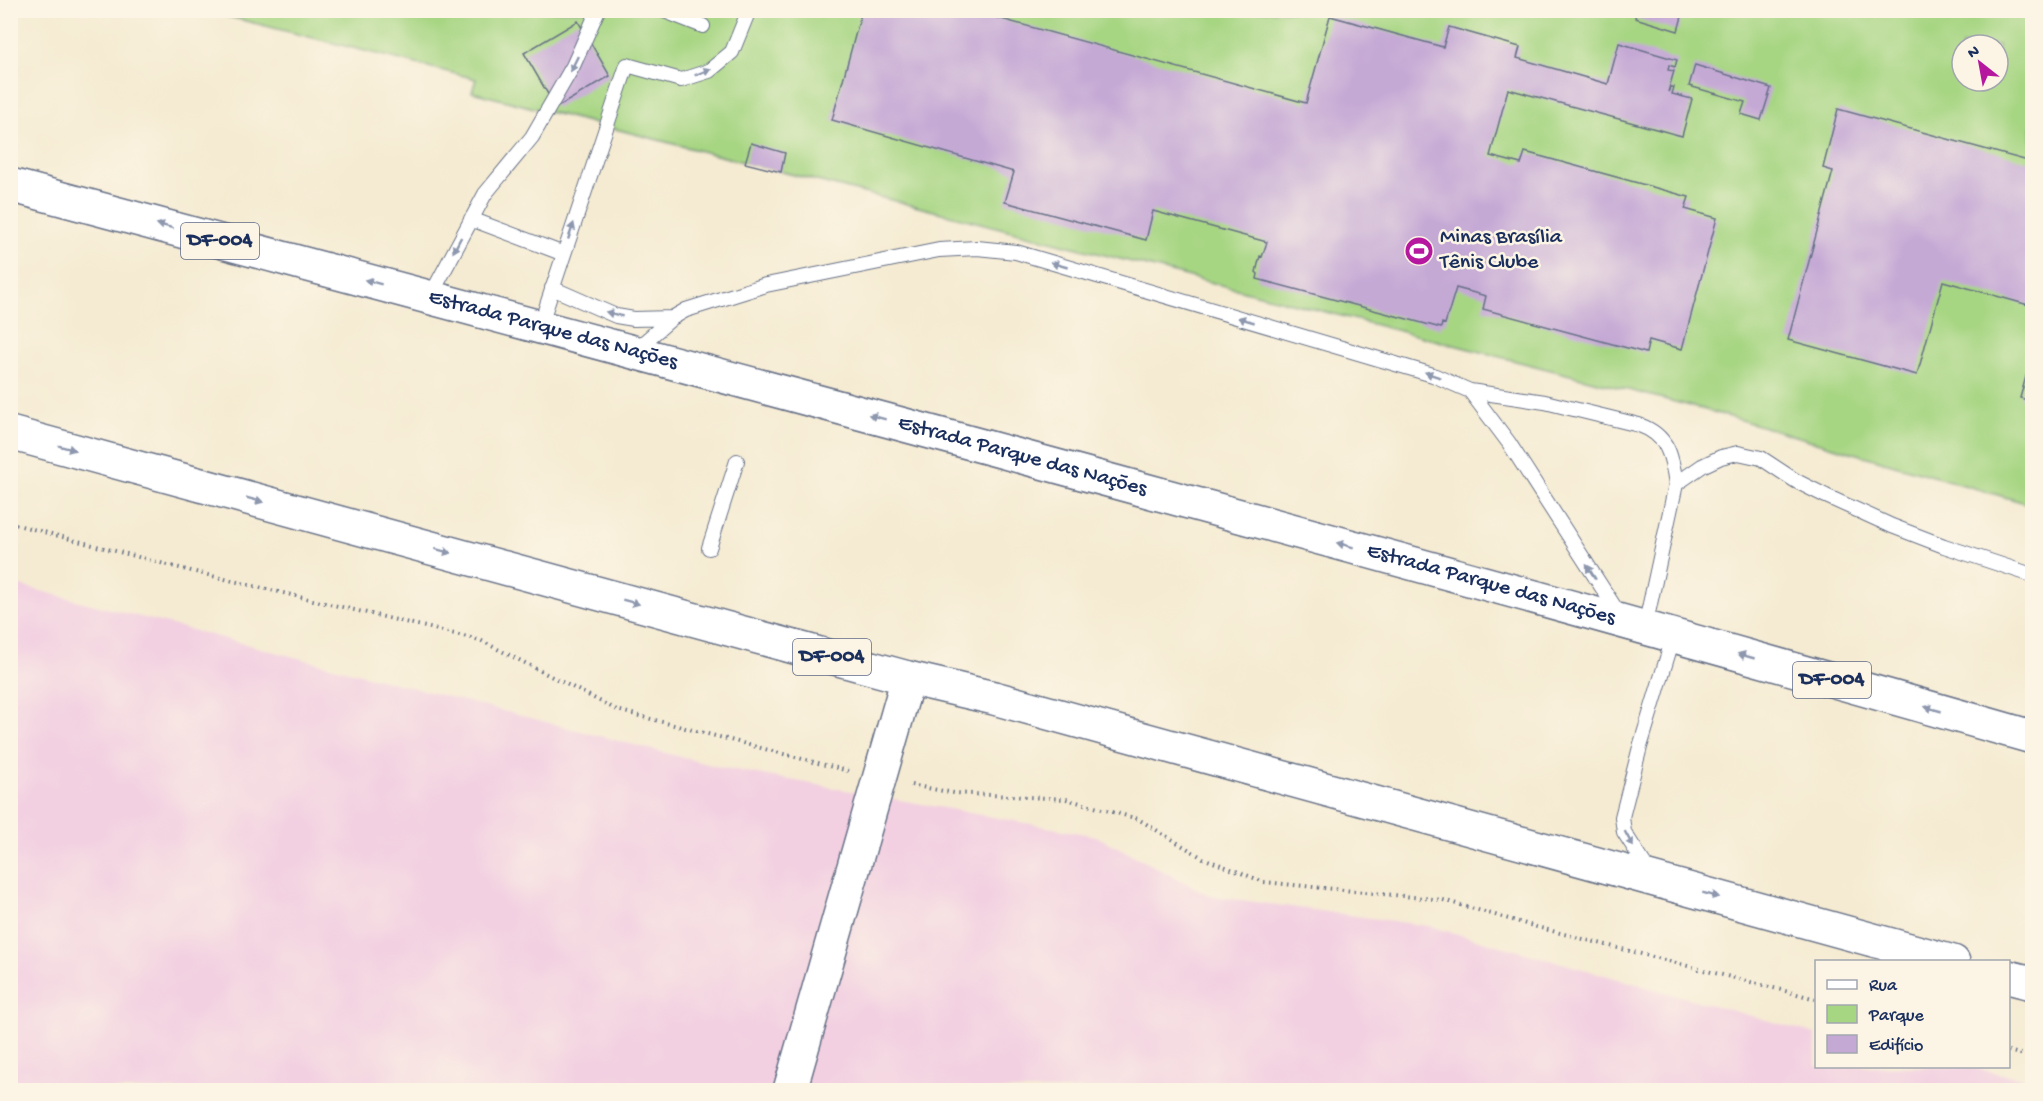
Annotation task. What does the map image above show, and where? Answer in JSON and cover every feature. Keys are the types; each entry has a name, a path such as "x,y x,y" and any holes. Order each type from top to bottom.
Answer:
{"main road":[{"name":"Estrada Parque das Nações","path":"10,185 1022,456 1647,628 2032,737"},
{"name":"DF-004","path":"10,433 908,678 994,698 1946,960"},
{"path":"790,1090 908,678"},
{"path":"2010,978 2032,983"}],"lane":[{"path":"430,297 485,194 532,137 573,66 597,10"},
{"path":"662,10 703,26"},
{"path":"540,326 627,65 681,80 710,71 732,52 749,10"},
{"path":"471,219 564,254"},
{"path":"633,351 672,318 702,303 766,285 939,250 978,248 1026,255 1433,375 1470,391 1545,402 1651,429 1660,437 1668,451 1676,484 1647,628 1628,794 1622,817 1624,832 1654,879"},
{"path":"552,288 616,316 634,319 672,318"},
{"path":"1470,391 1647,628"},
{"path":"1676,484 1721,456 1738,453 1761,458 1796,481 1892,526 2032,575"},
{"path":"709,548 737,461"}],"path":[{"path":"2010,1052 2032,1058"}],"shaded area":[{"path":"10,583 719,767 1096,836 1211,896 1429,926 1815,1034 1815,1068 1973,1068 2032,1080 2032,1090 11,1090"}],"green space":[{"name":"Minas Brasília Tênis Clube","path":"206,11 2032,11 2032,505 1706,410 472,92 476,79"}],"building":[{"path":"862,10 969,10 1306,103 1330,16 1443,47 1449,27 1520,47 1517,58 1608,84 1619,43 1677,60 1675,67 1669,65 1668,70 1674,71 1668,92 1671,87 1674,87 1672,94 1692,99 1682,136 1508,89 1490,156 1521,164 1525,152 1689,197 1685,209 1717,218 1682,349 1649,340 1646,353 1483,309 1486,296 1456,288 1445,324 1442,323 1441,328 1257,279 1256,272 1260,256 1262,257 1267,242 1153,211 1146,240 1005,202 1014,172 832,120"},
{"path":"1636,10 1677,10 1683,13 1678,31 1635,18"},
{"path":"578,21 610,76 556,108 524,53"},
{"path":"1695,65 1771,88 1761,120 1741,114 1745,102 1689,86"},
{"path":"1838,109 2032,162 2032,306 1943,281 1917,375 1788,340 1833,171 1823,168"},
{"path":"751,143 785,153 781,172 745,163"},
{"path":"2032,355 2032,401 2020,398"}],"place":[{"name":"Minas Brasília Tênis Clube","path":"1419,251"}]}
